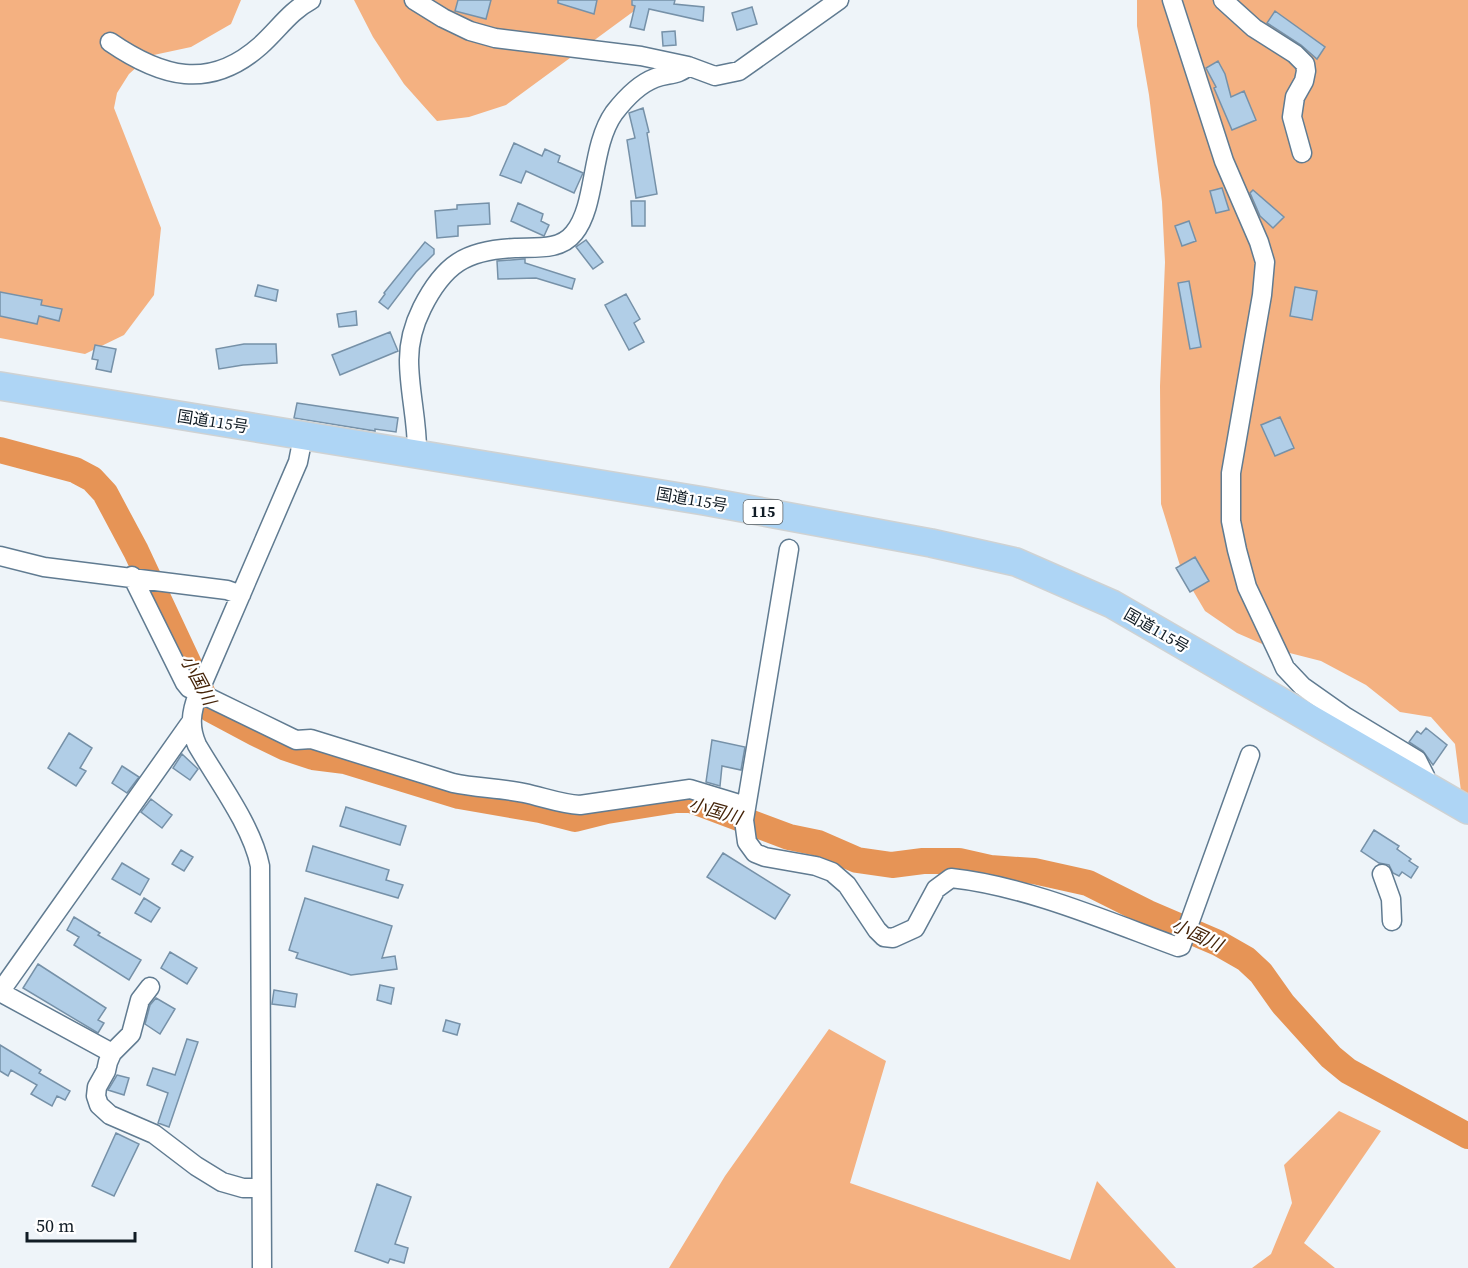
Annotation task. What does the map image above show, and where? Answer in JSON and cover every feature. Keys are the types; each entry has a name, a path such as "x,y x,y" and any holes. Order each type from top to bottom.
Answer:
{"highway":[{"name":"国道115号","path":"0,386 725,505 931,543 1016,562 1112,604 1468,810"}],"street":[{"path":"110,42 152,67 172,73 208,73 238,61 255,50 289,15 311,0"},
{"path":"414,0 470,31 495,38 641,56 688,66 715,76 739,71 839,0"},
{"path":"1172,0 1224,162 1257,236 1265,262 1262,295 1231,473 1231,521 1247,587 1281,659 1294,677 1314,696 1417,759 1427,786"},
{"path":"1223,0 1254,28 1295,54 1305,64 1304,81 1295,97 1292,117 1302,153"},
{"path":"417,455 409,357 414,323 433,286 448,270 480,252 489,249 548,248 559,244 573,234 583,218 598,151 613,114 632,93 646,83 655,78 682,72 688,66"},
{"path":"262,1268 260,866 255,846 247,830 197,746 191,722 192,709 198,694 298,462 303,437"},
{"path":"789,549 746,806 745,833 750,848 755,853 765,857 816,866 831,872 847,885 884,937 893,938 915,928 936,890 951,878 1020,892 1178,947 1184,943 1250,755"},
{"path":"0,556 44,567 132,576 227,590 241,595"},
{"path":"132,576 184,683 198,694 296,740 311,740 431,777 476,788 521,792 567,804 580,805 690,789 746,806"},
{"path":"112,1053 0,992 191,722"},
{"path":"1382,874 1391,899 1392,921"},
{"path":"150,987 140,1000 131,1034 112,1053 97,1088 96,1096 103,1109 110,1115 154,1134 195,1166 222,1182 243,1188 261,1188"}],"shaded area":[{"path":"0,0 241,0 231,24 191,47 149,56 129,74 117,93 114,108 161,228 154,295 124,335 85,354 0,338"},
{"path":"354,0 649,0 506,105 469,117 437,121 404,84 373,37"},
{"path":"1137,0 1468,0 1468,796 1461,791 1455,744 1431,717 1400,712 1366,685 1321,661 1274,649 1237,633 1205,611 1182,572 1161,504 1160,386 1165,262 1162,202 1149,95 1137,26"},
{"path":"829,1029 886,1061 850,1183 1070,1260 1097,1181 1176,1268 669,1268 725,1176"},
{"path":"1339,1111 1381,1131 1304,1243 1335,1268 1252,1268 1271,1254 1292,1203 1284,1165"}],"building":[{"path":"458,0 491,0 486,19 455,11"},
{"path":"558,0 597,0 594,14 558,3"},
{"path":"632,0 675,0 674,4 704,7 703,21 649,9 644,30 630,27 635,6 632,5"},
{"path":"752,7 757,24 737,30 732,13"},
{"path":"1275,11 1325,47 1317,59 1301,45 1267,23"},
{"path":"675,31 676,45 663,46 662,32"},
{"path":"1218,61 1225,74 1231,97 1244,91 1256,120 1232,130 1214,88 1216,87 1206,68"},
{"path":"643,108 649,132 647,133 657,194 636,198 627,140 635,138 629,113"},
{"path":"514,143 542,156 545,149 560,156 558,162 583,173 574,193 526,171 521,183 500,175"},
{"path":"1222,188 1229,210 1216,213 1210,191"},
{"path":"1253,190 1284,217 1273,228 1260,216 1250,193"},
{"path":"631,201 645,201 645,226 632,226"},
{"path":"489,203 490,224 458,226 458,236 437,238 435,211 457,209 457,205"},
{"path":"518,203 543,214 541,221 549,225 544,236 511,221"},
{"path":"1189,221 1196,241 1182,246 1175,226"},
{"path":"586,240 603,262 593,269 576,247"},
{"path":"425,242 434,249 434,254 416,272 388,309 379,302"},
{"path":"525,259 525,263 575,279 572,289 536,278 498,279 497,261"},
{"path":"1189,281 1201,347 1190,349 1178,283"},
{"path":"258,285 278,290 276,301 255,296"},
{"path":"1295,287 1317,291 1312,320 1290,316"},
{"path":"0,292 42,300 41,305 62,309 59,321 39,316 37,324 0,316"},
{"path":"626,294 640,319 634,323 644,342 629,350 605,305"},
{"path":"356,311 357,325 339,327 337,314"},
{"path":"390,332 398,351 340,375 332,355"},
{"path":"244,344 276,344 277,363 219,369 216,349"},
{"path":"95,345 116,349 111,372 96,369 98,360 92,359"},
{"path":"297,403 398,418 396,432 375,429 375,431 294,418"},
{"path":"1280,417 1294,448 1275,456 1261,425"},
{"path":"1195,557 1209,581 1190,592 1176,568"},
{"path":"1426,728 1447,745 1433,765 1423,751 1409,742 1417,731 1421,734"},
{"path":"69,733 92,748 80,768 86,771 76,786 48,768"},
{"path":"712,740 745,747 741,770 722,766 720,786 706,782"},
{"path":"182,754 198,769 190,780 173,768"},
{"path":"122,766 139,777 127,793 112,783"},
{"path":"151,799 172,815 162,828 141,812"},
{"path":"346,807 406,826 400,845 340,826"},
{"path":"1374,830 1399,846 1397,849 1418,867 1411,878 1402,872 1399,876 1393,873 1389,865 1379,863 1361,851"},
{"path":"313,846 389,870 386,880 403,885 398,898 306,871"},
{"path":"181,850 193,857 184,871 172,864"},
{"path":"723,853 790,895 775,919 707,877"},
{"path":"122,863 149,879 140,895 112,879"},
{"path":"144,898 160,908 151,922 135,913"},
{"path":"305,898 392,926 382,958 395,956 397,969 351,975 296,958 298,953 289,950"},
{"path":"74,917 100,933 98,935 141,960 129,980 74,945 79,937 67,930"},
{"path":"170,952 197,968 187,984 161,968"},
{"path":"38,964 106,1008 98,1020 104,1023 98,1033 23,988"},
{"path":"380,985 394,988 391,1004 377,1000"},
{"path":"274,990 297,994 295,1007 272,1004"},
{"path":"156,998 175,1009 160,1034 145,1024 150,1005"},
{"path":"446,1020 460,1024 457,1035 443,1031"},
{"path":"187,1039 198,1042 169,1127 158,1123 168,1093 147,1085 153,1068 175,1075"},
{"path":"0,1045 41,1070 39,1073 70,1091 65,1100 57,1096 52,1106 31,1094 37,1085 11,1070 8,1076 0,1071"},
{"path":"117,1075 129,1078 124,1095 108,1090"},
{"path":"116,1133 139,1144 114,1196 92,1186"},
{"path":"377,1184 411,1197 395,1244 408,1248 404,1263 390,1259 388,1263 355,1251"}],"waterway":[{"name":"小国川","path":"0,450 75,470 92,479 105,493 136,551 210,709 286,748 313,757 345,761 459,796 540,810 575,819 607,811 676,800 691,800 789,837 818,843 857,860 892,865 923,861 959,861 990,868 1034,871 1088,883 1148,913 1218,943 1246,959 1261,973 1283,1004 1331,1057 1348,1071 1468,1136"}]}
